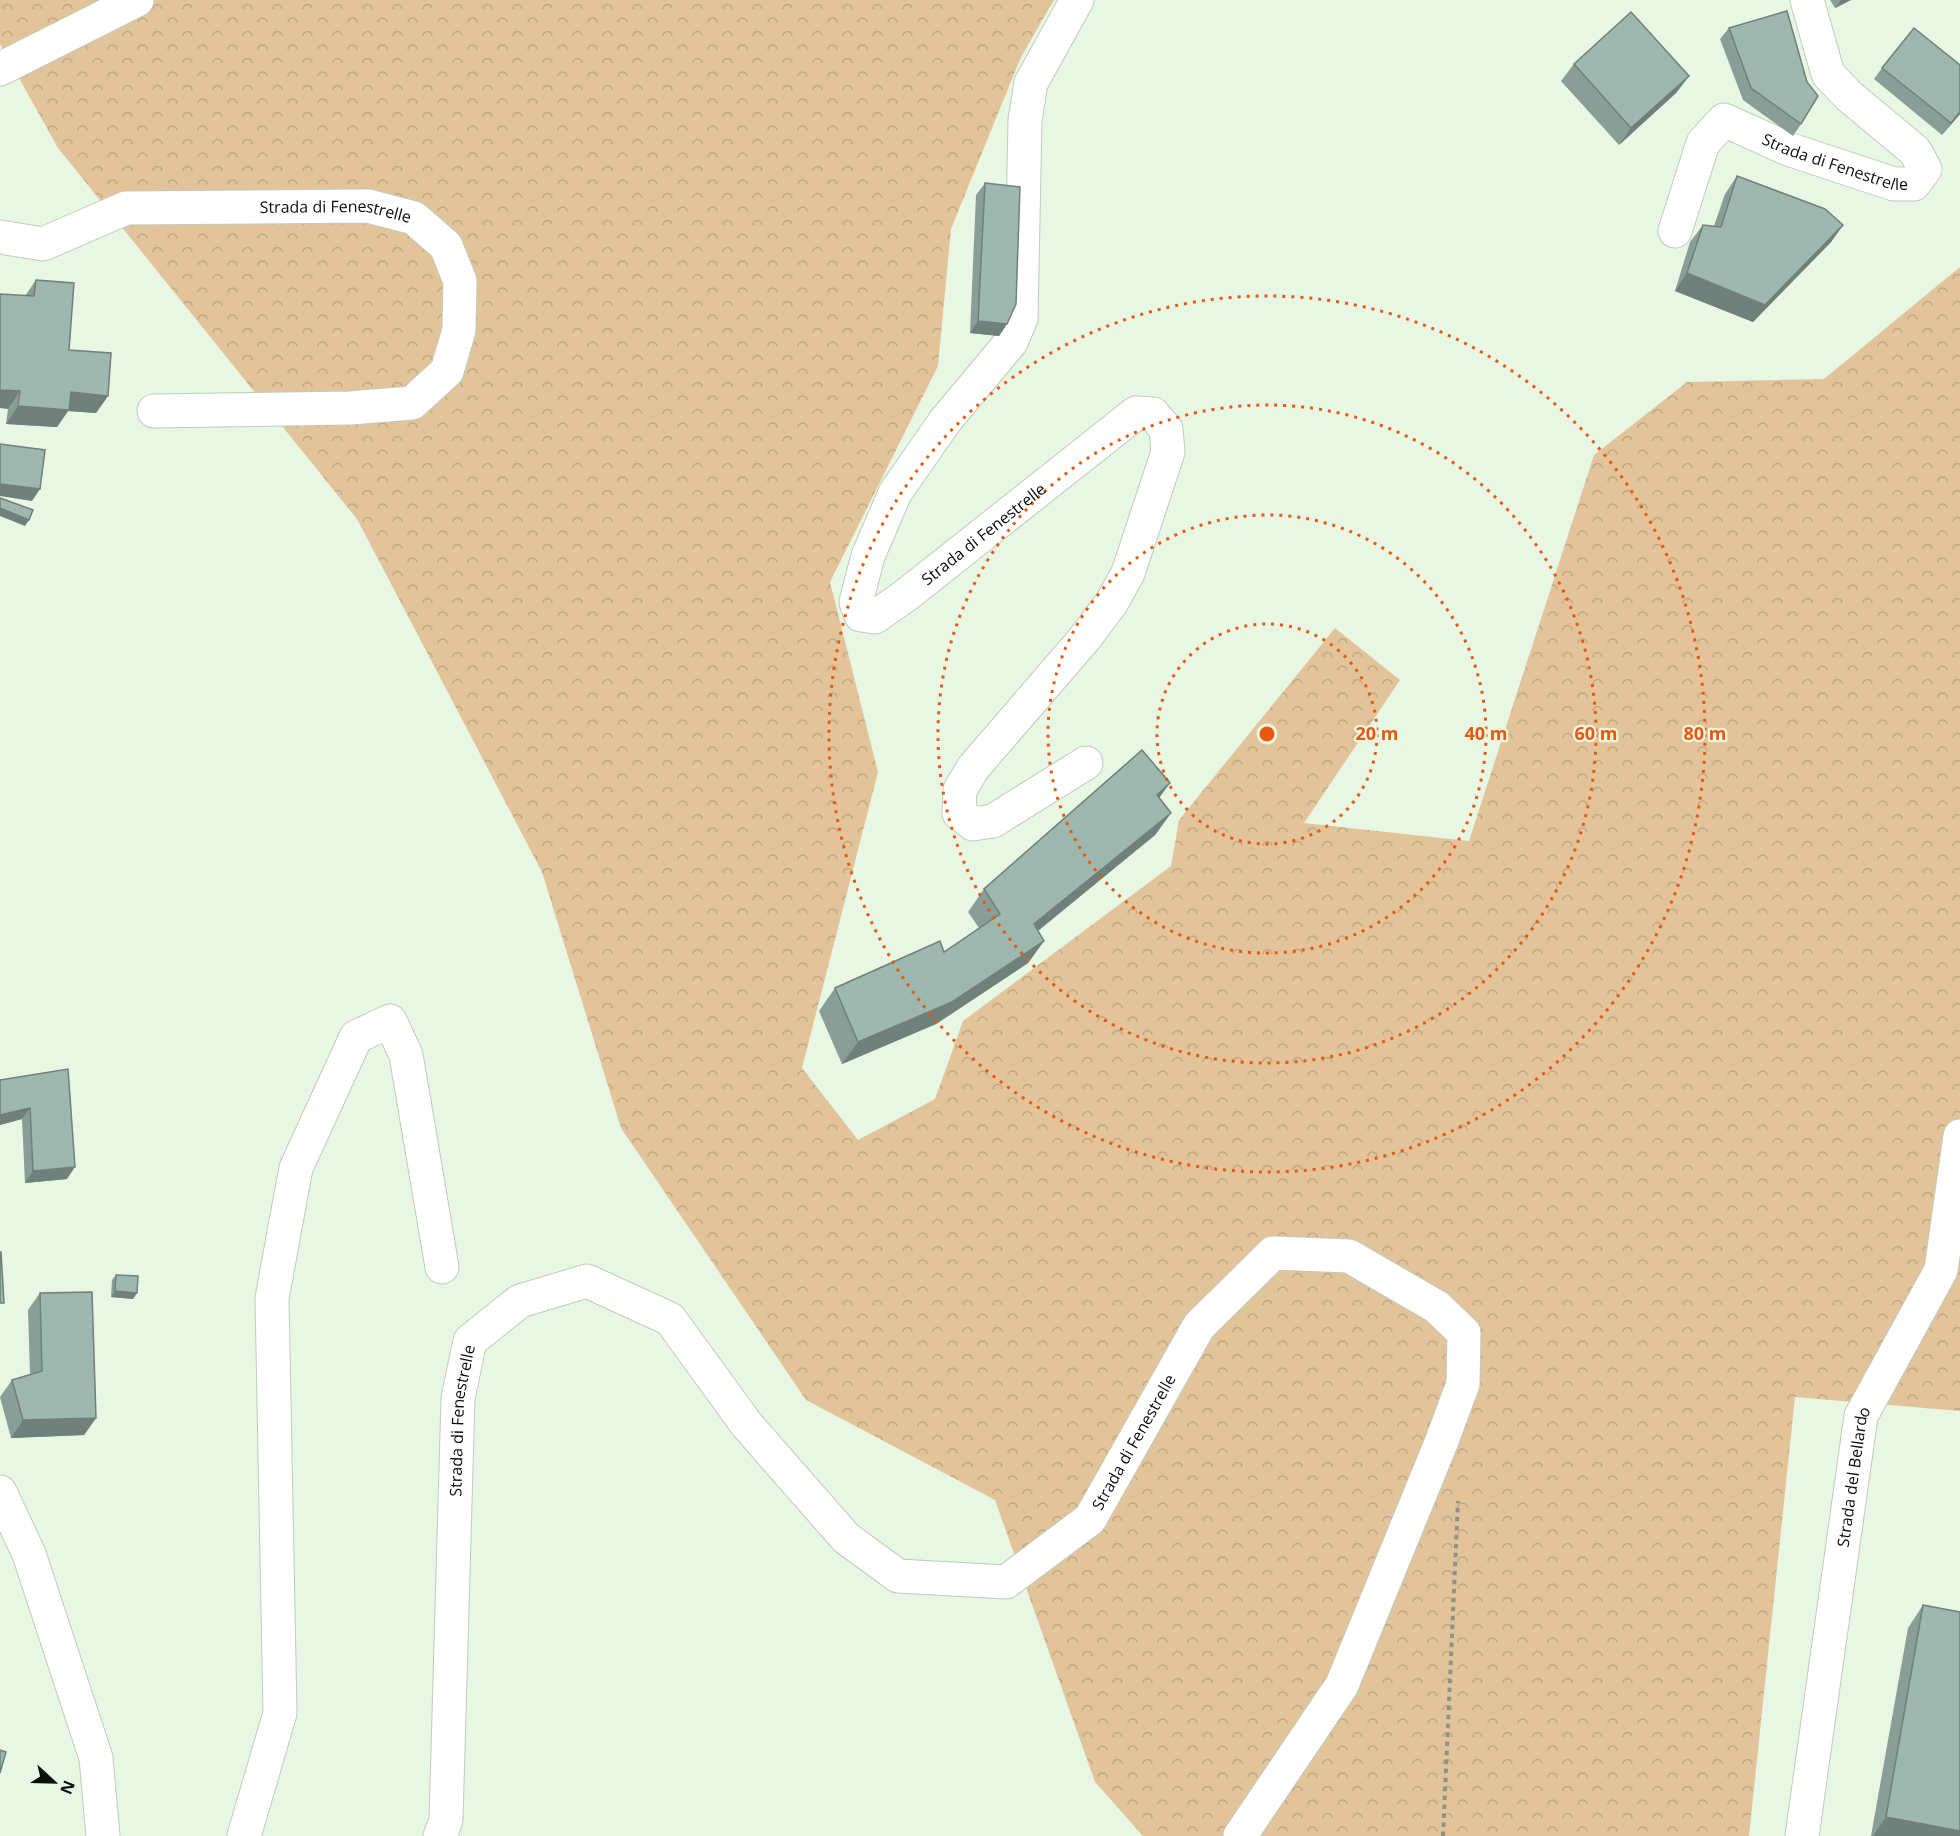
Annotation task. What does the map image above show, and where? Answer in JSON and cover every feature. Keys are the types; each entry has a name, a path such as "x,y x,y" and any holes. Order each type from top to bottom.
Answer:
{"street":[{"path":"0,69 136,0"},
{"name":"Strada di Fenestrelle","path":"1077,0 1031,83 1025,120 1021,319 1011,342 945,421 895,493 868,556 856,602 861,615 875,617 906,596 1136,413 1153,414 1166,429 1168,452 1128,573 1112,602 1085,638 972,768 960,790 959,813 973,824 993,821 1086,763"},
{"name":"Strada di Fenestrelle","path":"1675,231 1703,143 1724,120 1788,149 1894,184 1914,184 1925,169 1915,152 1849,96 1828,74 1807,0"},
{"name":"Strada di Fenestrelle","path":"0,237 43,244 126,208 368,206 414,218 446,246 460,281 459,330 447,371 412,403 350,408 154,411"},
{"path":"244,1836 280,1713 272,1298 296,1168 356,1037 390,1021 406,1055 442,1267"},
{"name":"Strada del Bellardo","path":"1802,1836 1861,1416 1941,1270 1960,1136"},
{"name":"Strada di Fenestrelle","path":"441,1836 446,1820 458,1398 470,1341 520,1301 587,1281 670,1319 747,1425 846,1538 898,1576 1006,1582 1090,1519 1199,1326 1273,1253 1349,1256 1437,1307 1464,1333 1463,1384 1442,1443 1342,1685 1240,1836"},
{"path":"0,1492 28,1554 96,1758 102,1836"}],"path":[{"path":"1443,1836 1458,1491"}],"green space":[{"path":"0,0 1054,0 1021,57 951,229 938,366 830,582 878,772 802,1068 858,1140 935,1099 963,1021 1171,866 1179,820 1335,628 1400,680 1304,823 1469,841 1594,455 1687,382 1824,379 1960,267 1960,1411 1795,1397 1749,1836 1143,1836 1095,1782 995,1500 806,1400 621,1128 542,872 357,519 58,148 0,44"}],"building":[{"path":"1787,11 1807,82 1818,96 1801,124 1751,88 1729,28"},
{"path":"1631,12 1689,76 1631,128 1574,64"},
{"path":"1914,28 1960,65 1960,112 1951,123 1882,68"},
{"path":"1737,176 1825,209 1843,225 1765,305 1687,273 1703,225 1721,227"},
{"path":"985,183 1020,187 1016,304 1007,324 978,321"},
{"path":"36,280 74,283 69,350 111,353 108,396 71,392 69,410 18,406 20,391 0,390 0,294 34,296"},
{"path":"0,444 45,450 40,489 0,484"},
{"path":"0,498 33,510 29,520 0,508"},
{"path":"1142,750 1170,783 1157,795 1171,813 1034,924 1044,941 952,1002 858,1042 835,988 940,941 944,952 1000,914 984,889"},
{"path":"68,1069 75,1167 33,1171 30,1108 0,1115 0,1080"},
{"path":"1,1252 4,1303 0,1303"},
{"path":"116,1275 138,1276 137,1293 115,1291"},
{"path":"92,1292 96,1418 23,1420 12,1380 42,1371 40,1293"},
{"path":"1923,1605 1960,1612 1960,1831 1886,1817"},
{"path":"0,1750 6,1752 0,1773"}]}
